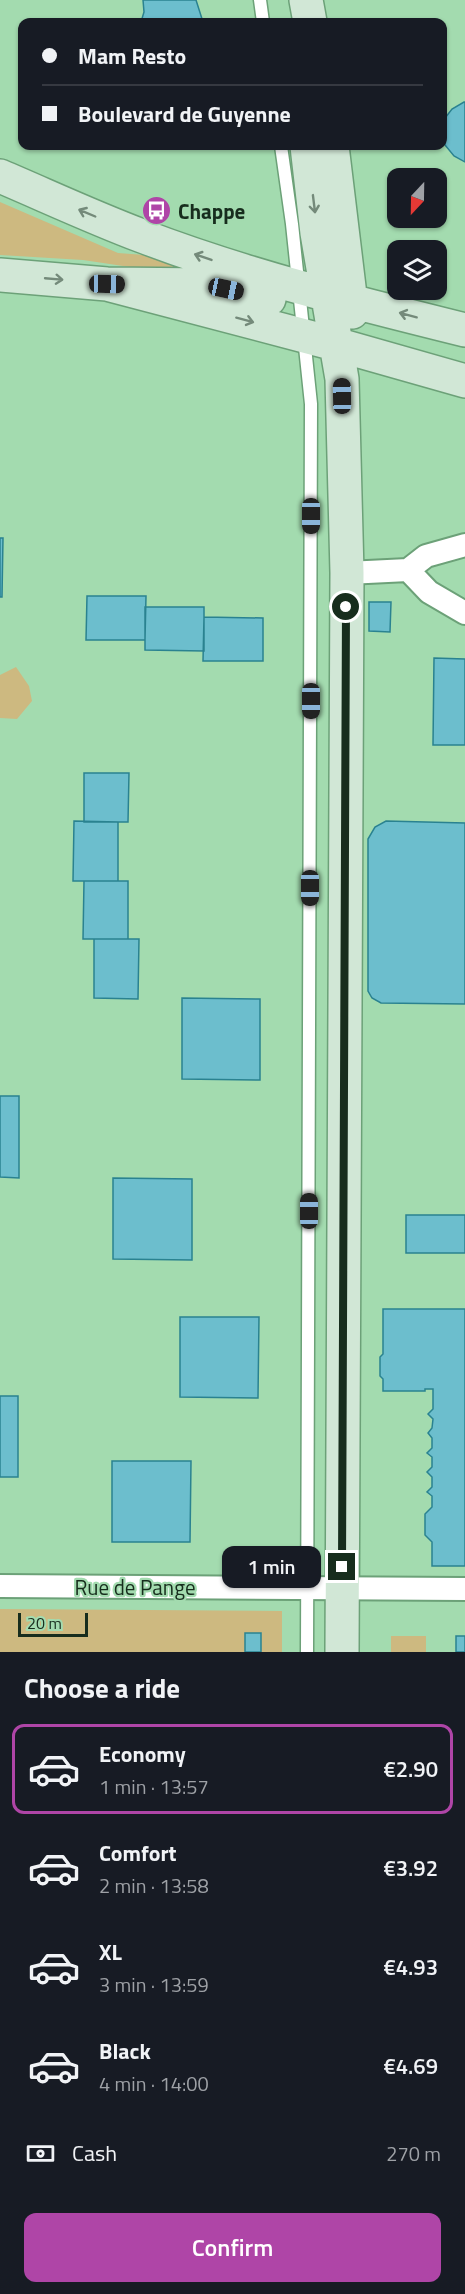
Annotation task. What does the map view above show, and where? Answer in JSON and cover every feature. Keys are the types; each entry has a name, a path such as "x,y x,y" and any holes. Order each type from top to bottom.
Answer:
{"main road":[{"path":"291,0 293,18"},
{"path":"306,0 309,18"},
{"path":"308,150 329,318 342,379 347,573 342,1652"},
{"path":"329,318 332,150"},
{"path":"0,176 140,236 268,279 329,318 465,381"},
{"path":"0,275 107,284 329,318 465,330"},
{"path":"329,318 442,355 465,358"}],"street":[{"path":"347,573 408,570 426,556 465,545"},
{"path":"408,570 429,592 465,613"},
{"name":"Rue de Pange","path":"0,1586 465,1589"}],"lane":[{"path":"260,0 262,18"},
{"path":"282,150 329,318 311,404 307,1652"}],"shaded area":[{"path":"0,202 118,253 158,256 210,279 83,260 0,255"},
{"path":"16,667 29,686 32,701 17,719 0,718 0,675"},
{"path":"0,1609 282,1611 282,1652 0,1652"},
{"path":"391,1636 426,1636 426,1652 391,1652"}],"building":[{"path":"143,0 196,0 202,18 142,18"},
{"path":"465,102 465,162 454,156 447,147 447,115 452,109"},
{"path":"151,204 165,209 162,215 148,210"},
{"path":"0,538 3,538 2,597 0,597"},
{"path":"87,596 146,596 145,640 86,640"},
{"path":"369,602 391,602 390,632 369,631"},
{"path":"145,607 204,607 204,651 145,650"},
{"path":"204,617 263,618 263,661 203,661"},
{"path":"434,658 465,659 465,745 433,745"},
{"path":"84,773 129,773 128,822 84,822"},
{"path":"74,821 118,822 118,881 73,881"},
{"path":"386,821 465,823 465,1004 381,1003 372,998 368,991 368,839 375,827"},
{"path":"84,881 128,881 128,939 83,939"},
{"path":"94,939 139,939 138,999 94,998"},
{"path":"182,998 260,999 260,1080 182,1079"},
{"path":"0,1096 19,1096 19,1178 0,1177"},
{"path":"113,1178 192,1179 192,1260 113,1259"},
{"path":"406,1215 465,1215 465,1253 406,1253"},
{"path":"383,1309 465,1309 465,1566 432,1566 432,1542 425,1535 425,1514 432,1507 432,1496 427,1492 432,1487 432,1477 427,1472 432,1467 432,1457 427,1453 432,1448 432,1438 428,1433 432,1428 433,1419 428,1414 433,1409 433,1389 383,1391 380,1357 383,1354"},
{"path":"180,1317 259,1317 258,1398 180,1397"},
{"path":"0,1396 18,1396 18,1477 0,1477"},
{"path":"112,1461 191,1461 190,1542 112,1542"},
{"path":"245,1633 261,1633 261,1652 245,1652"},
{"path":"456,1636 465,1636 465,1652 456,1652"}],"place":[{"name":"Chappe","path":"157,211"}],"route":[{"path":"342,1567 346,607"}]}
